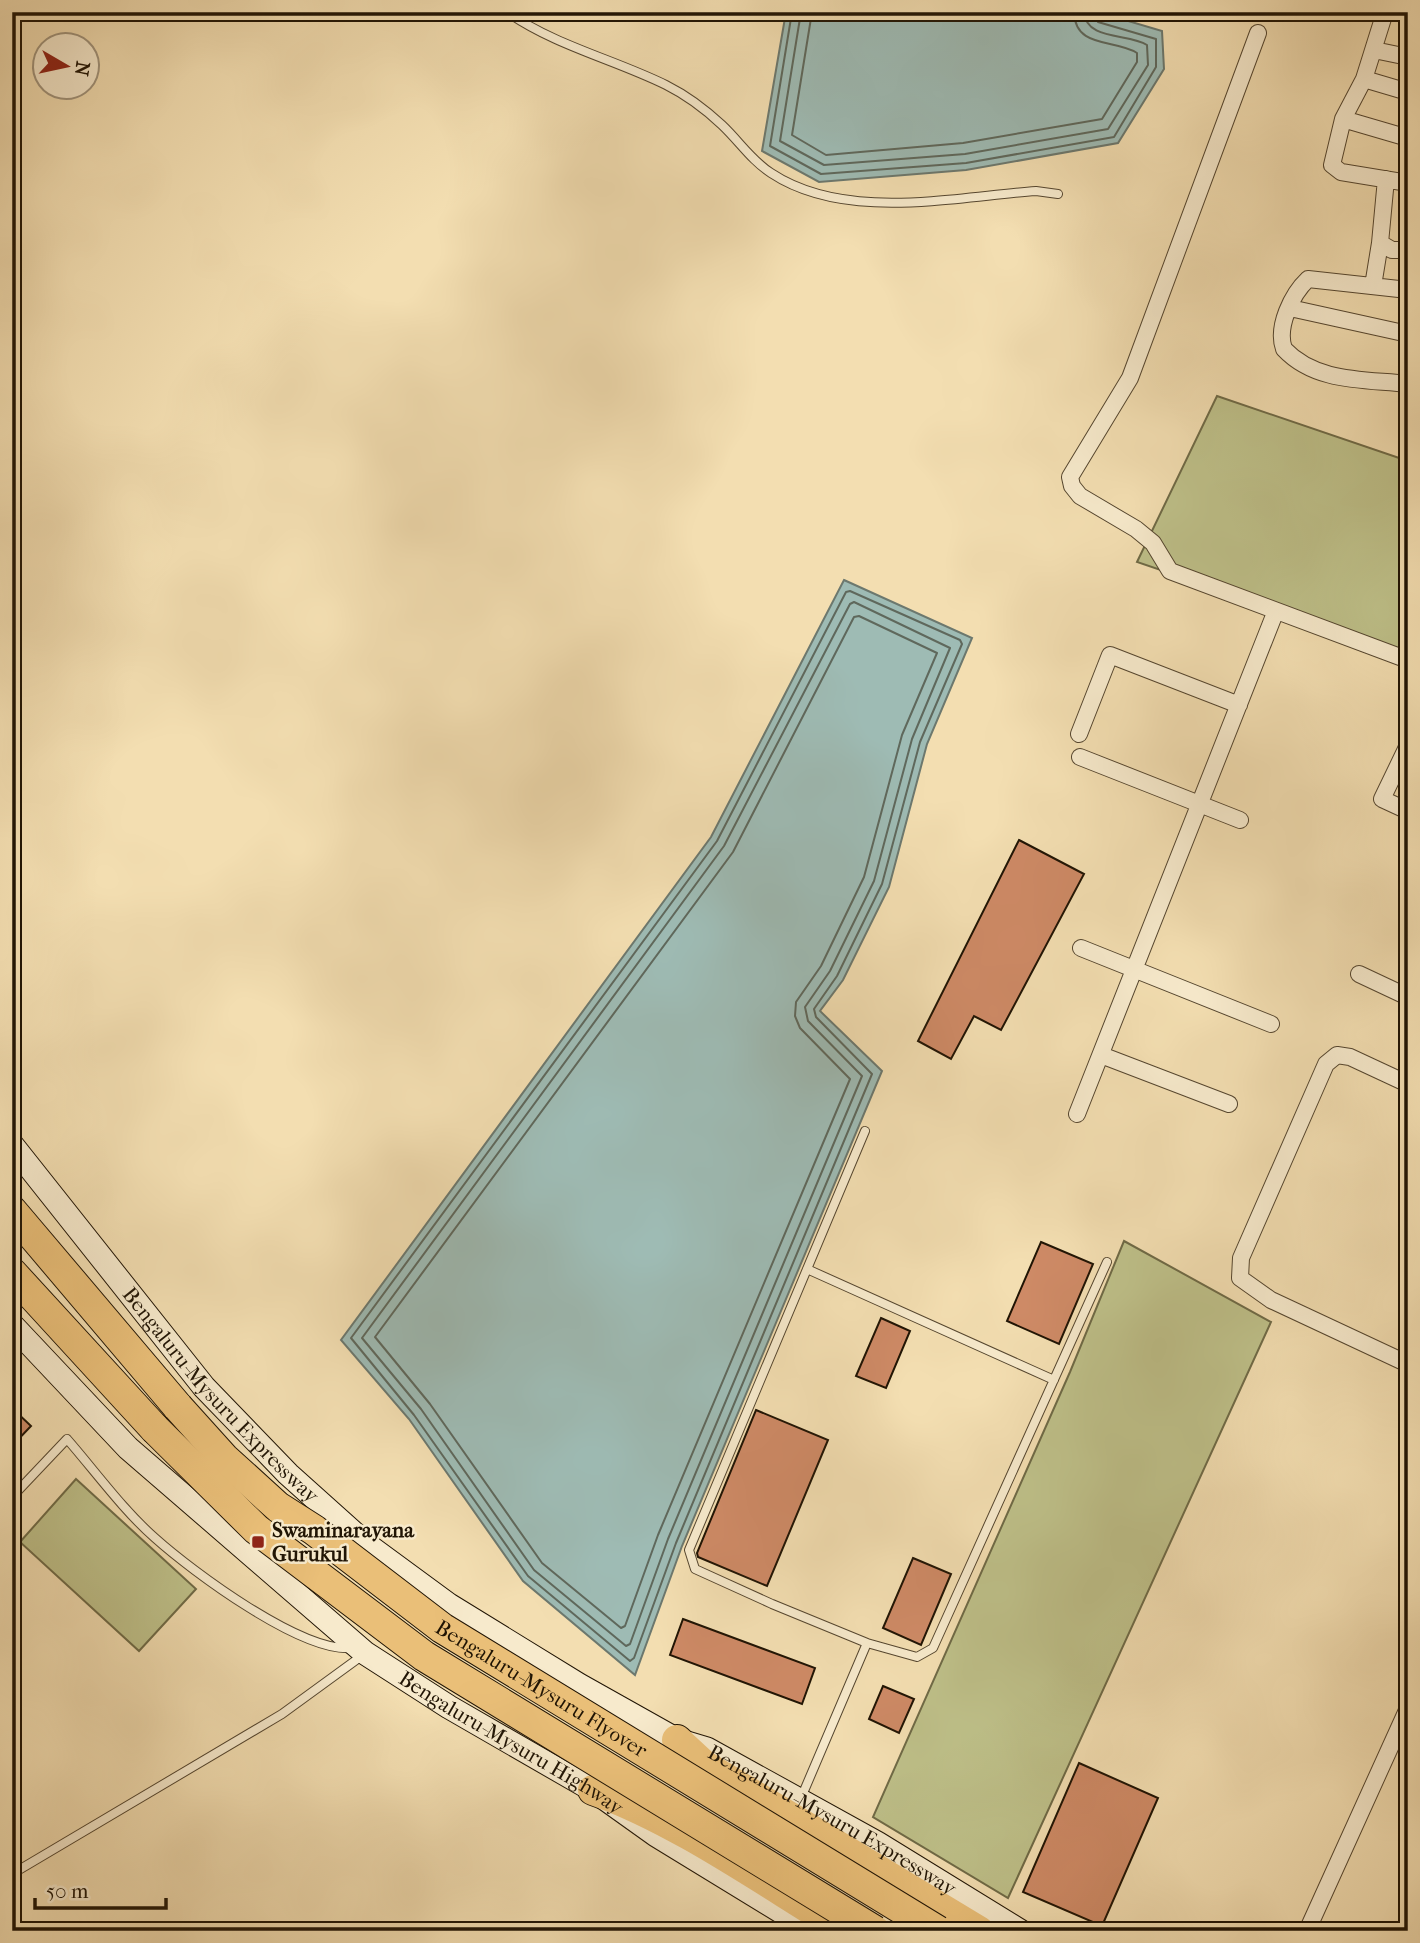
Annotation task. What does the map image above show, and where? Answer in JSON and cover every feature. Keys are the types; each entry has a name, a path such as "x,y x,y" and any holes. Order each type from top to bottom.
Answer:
{"highway":[{"name":"Bengaluru-Mysuru Expressway","path":"12,1211 178,1407"},
{"name":"Bengaluru-Mysuru Flyover","path":"12,1273 155,1429 256,1530 413,1648 875,1931"},
{"name":"Bengaluru-Mysuru Flyover","path":"178,1407 224,1458 278,1507 314,1530 366,1573 442,1628 937,1931"},
{"name":"Bengaluru-Mysuru Expressway","path":"677,1740 704,1765 979,1931"},
{"name":"Bengaluru-Mysuru Highway","path":"593,1790 625,1801 666,1823 846,1931"}],"street":[{"path":"1385,12 1364,79 1343,119 1333,158 1335,169 1408,183"},
{"path":"1258,33 1130,378 1070,477 1072,486 1080,496 1136,529 1153,543 1170,571 1275,613 1408,660"},
{"path":"1374,50 1408,57"},
{"path":"1364,79 1408,92"},
{"path":"1343,119 1408,138"},
{"path":"1373,286 1387,179"},
{"path":"1380,243 1392,250 1408,250"},
{"path":"1408,290 1308,279 1280,331 1284,349 1313,371 1333,376 1408,384"},
{"path":"1290,308 1408,334"},
{"path":"1077,1114 1275,613"},
{"path":"1080,734 1110,655 1239,705"},
{"path":"1408,745 1382,799 1408,811"},
{"path":"1080,757 1240,820"},
{"path":"1081,948 1271,1024"},
{"path":"1359,974 1408,997"},
{"path":"1101,1055 1229,1104"},
{"path":"1408,1084 1350,1057 1337,1055 1325,1064 1241,1258 1240,1278 1270,1300 1408,1364"},
{"name":"Bengaluru-Mysuru Expressway","path":"12,1145 204,1387 257,1442 366,1544 449,1605 579,1685 677,1740 707,1749 877,1843 1020,1931"},
{"path":"12,1325 128,1448 203,1514 257,1442"},
{"name":"Bengaluru-Mysuru Highway","path":"203,1514 362,1650 449,1707 593,1790"},
{"path":"1307,1931 1408,1708"},
{"path":"593,1790 656,1835 813,1931"}],"lane":[{"path":"12,27 15,12"},
{"path":"507,12 553,40 667,86 722,125 756,162 772,174 811,192 831,198 881,203 1036,191 1058,194"},
{"path":"865,1130 690,1550 695,1569 867,1643 917,1657 933,1648 1107,1262"},
{"path":"807,1269 1054,1380"},
{"path":"12,1496 66,1439 154,1538 246,1607 320,1643 362,1650"},
{"path":"800,1801 867,1643"},
{"path":"12,1874 282,1714 362,1650"}],"green space":[{"path":"1217,396 1408,461 1408,654 1137,562"},
{"path":"1124,1241 1271,1322 1008,1898 873,1817 1070,1372"},
{"path":"76,1479 196,1589 139,1651 20,1542"}],"water":[{"path":"786,12 1098,12 1162,31 1164,69 1118,143 966,170 819,182 762,151"},
{"path":"844,580 972,638 927,744 889,887 843,980 820,1011 882,1071 682,1546 635,1675 523,1581 409,1419 341,1340 711,837"}],"building":[{"path":"1019,840 1084,874 1001,1030 974,1016 951,1059 918,1041"},
{"path":"1041,1242 1093,1264 1059,1344 1007,1321"},
{"path":"881,1318 910,1331 886,1388 856,1376"},
{"path":"12,1408 31,1426 12,1446"},
{"path":"756,1410 828,1440 767,1586 698,1557 697,1553"},
{"path":"913,1558 951,1574 921,1645 883,1628"},
{"path":"683,1619 815,1668 802,1704 670,1655"},
{"path":"883,1686 914,1699 899,1733 869,1719"},
{"path":"1079,1763 1158,1798 1102,1926 1023,1892"}],"place":[{"name":"Swaminarayana Gurukul","path":"258,1542"}]}
